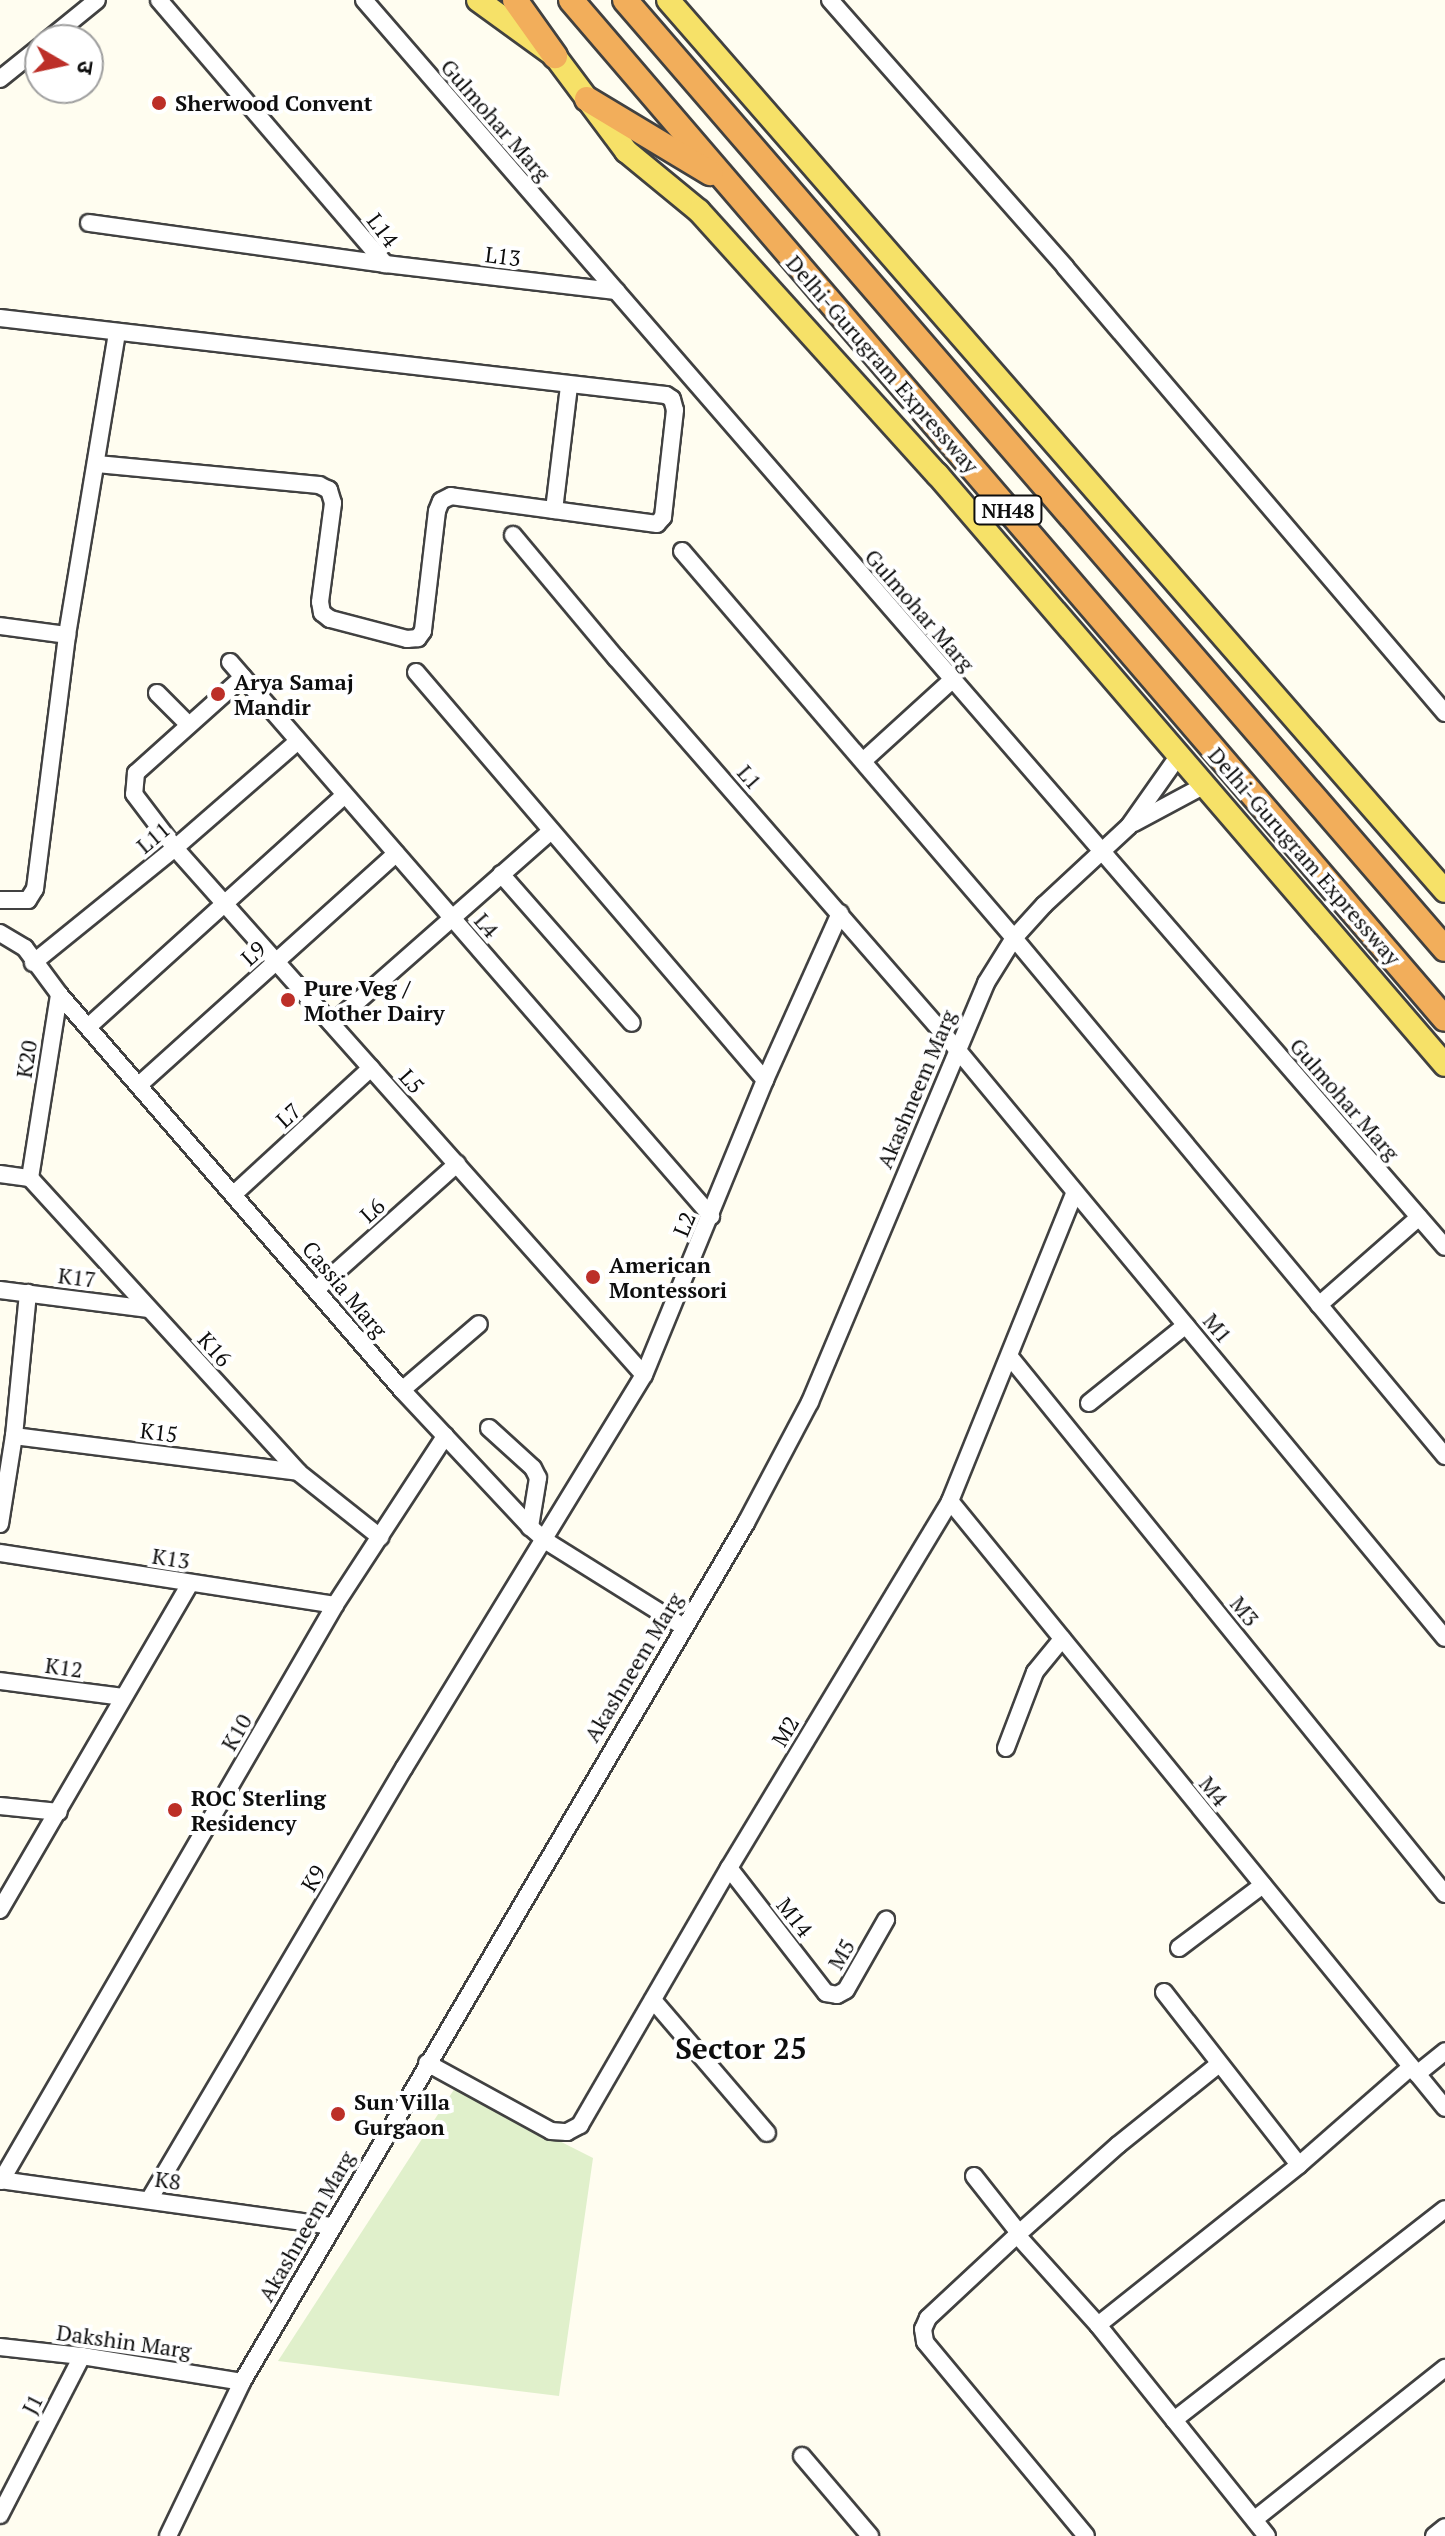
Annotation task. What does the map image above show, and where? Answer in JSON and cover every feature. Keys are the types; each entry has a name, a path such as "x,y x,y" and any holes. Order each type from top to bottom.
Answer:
{"highway":[{"path":"515,0 555,56"},
{"name":"Delhi-Gurugram Expressway","path":"571,0 1445,1019"},
{"name":"Delhi-Gurugram Expressway","path":"625,0 1445,949"},
{"path":"647,0 672,56"},
{"path":"587,99 730,185"}],"main road":[{"path":"478,0 555,56 626,151 699,211 906,440 1445,1065"},
{"path":"668,0 1445,891"}],"street":[{"path":"68,24 97,0"},
{"name":"L14","path":"159,0 385,264"},
{"name":"Gulmohar Marg","path":"364,0 1445,1247"},
{"path":"830,0 1065,267 1445,713"},
{"path":"0,79 24,60"},
{"name":"L14","path":"89,223 385,264"},
{"name":"L13","path":"385,264 616,291"},
{"path":"0,318 666,395 672,399 675,410 663,517 657,524 451,496 441,501 437,511 423,631 418,638 407,639 330,619 322,613 320,602 333,503 329,490 319,485 97,464"},
{"path":"0,900 28,900 35,889 67,635 117,332"},
{"path":"554,510 569,386"},
{"name":"L1","path":"513,535 616,658 956,1048"},
{"path":"682,551 1014,938 1319,1305 1439,1437 1445,1456"},
{"path":"0,626 67,635"},
{"name":"L4","path":"230,662 711,1216"},
{"path":"416,672 765,1080"},
{"name":"L5","path":"243,677 136,773 134,794 175,848 224,904 644,1375"},
{"path":"863,761 952,680"},
{"path":"157,693 189,725"},
{"name":"L11","path":"33,963 175,848 298,741"},
{"name":"Akashneem Marg","path":"168,2536 242,2382 682,1626 746,1523 810,1402 956,1048 986,983 1014,938 1044,905 1129,826 1179,755"},
{"name":"Akashneem Marg","path":"1129,826 1205,785"},
{"path":"88,1027 345,795"},
{"path":"332,1024 551,831"},
{"name":"L9","path":"139,1085 396,854"},
{"path":"501,874 632,1023"},
{"name":"L2","path":"546,1541 644,1375 765,1080 840,913"},
{"name":"Cassia Marg","path":"6,935 25,948 33,963 59,994 402,1390 530,1527 546,1541 682,1626"},
{"name":"K20","path":"30,1178 59,994"},
{"name":"M1","path":"956,1048 1445,1638"},
{"name":"L7","path":"234,1194 371,1068"},
{"name":"L6","path":"317,1289 457,1164"},
{"path":"0,1174 30,1178"},
{"name":"K16","path":"30,1178 298,1472 380,1537"},
{"name":"M2","path":"427,2063 551,2131 567,2132 580,2125 729,1868 950,1501 1075,1192"},
{"path":"1319,1305 1419,1217"},
{"name":"K17","path":"0,1290 149,1309"},
{"path":"0,1524 14,1436 28,1293"},
{"path":"402,1390 479,1324"},
{"path":"1089,1403 1186,1325"},
{"name":"M3","path":"1010,1357 1445,1894"},
{"path":"489,1428 533,1468 538,1478 530,1527"},
{"name":"K15","path":"14,1436 298,1472"},
{"name":"K10","path":"0,2180 335,1605 445,1436"},
{"name":"M4","path":"950,1501 1445,2108"},
{"name":"K9","path":"149,2200 404,1768 546,1541"},
{"name":"K13","path":"0,1553 335,1605"},
{"path":"0,1910 190,1584"},
{"path":"1006,1748 1035,1672 1062,1639"},
{"name":"K12","path":"0,1681 123,1697"},
{"path":"0,1806 59,1812"},
{"name":"M14","path":"729,1868 826,1993"},
{"path":"1179,1948 1263,1885"},
{"name":"M5","path":"826,1993 837,1995 846,1990 886,1920"},
{"path":"1164,1992 1299,2165"},
{"path":"653,2000 767,2133"},
{"path":"1098,2325 1414,2070 1445,2051"},
{"path":"1086,2536 925,2342 923,2329 928,2318 1018,2234 1118,2145 1219,2064"},
{"path":"974,2176 1018,2234 1098,2325 1267,2536"},
{"name":"K8","path":"0,2180 331,2226"},
{"path":"1174,2420 1445,2209"},
{"name":"Dakshin Marg","path":"0,2347 82,2356 242,2382"},
{"name":"J1","path":"2,2507 82,2356"},
{"path":"1255,2519 1445,2368"},
{"path":"802,2456 870,2536"},
{"path":"1434,2536 1445,2527"}],"green space":[{"path":"455,2088 593,2158 559,2396 278,2361"}],"place":[{"name":"Sherwood Convent","path":"159,103"},
{"name":"Arya Samaj Mandir","path":"218,694"},
{"name":"Pure Veg / Mother Dairy","path":"288,1000"},
{"name":"American Montessori","path":"593,1277"},
{"name":"ROC Sterling Residency","path":"175,1810"},
{"name":"Sun Villa Gurgaon","path":"338,2114"}],"district":[{"name":"Sector 25","path":"741,2048"}]}
